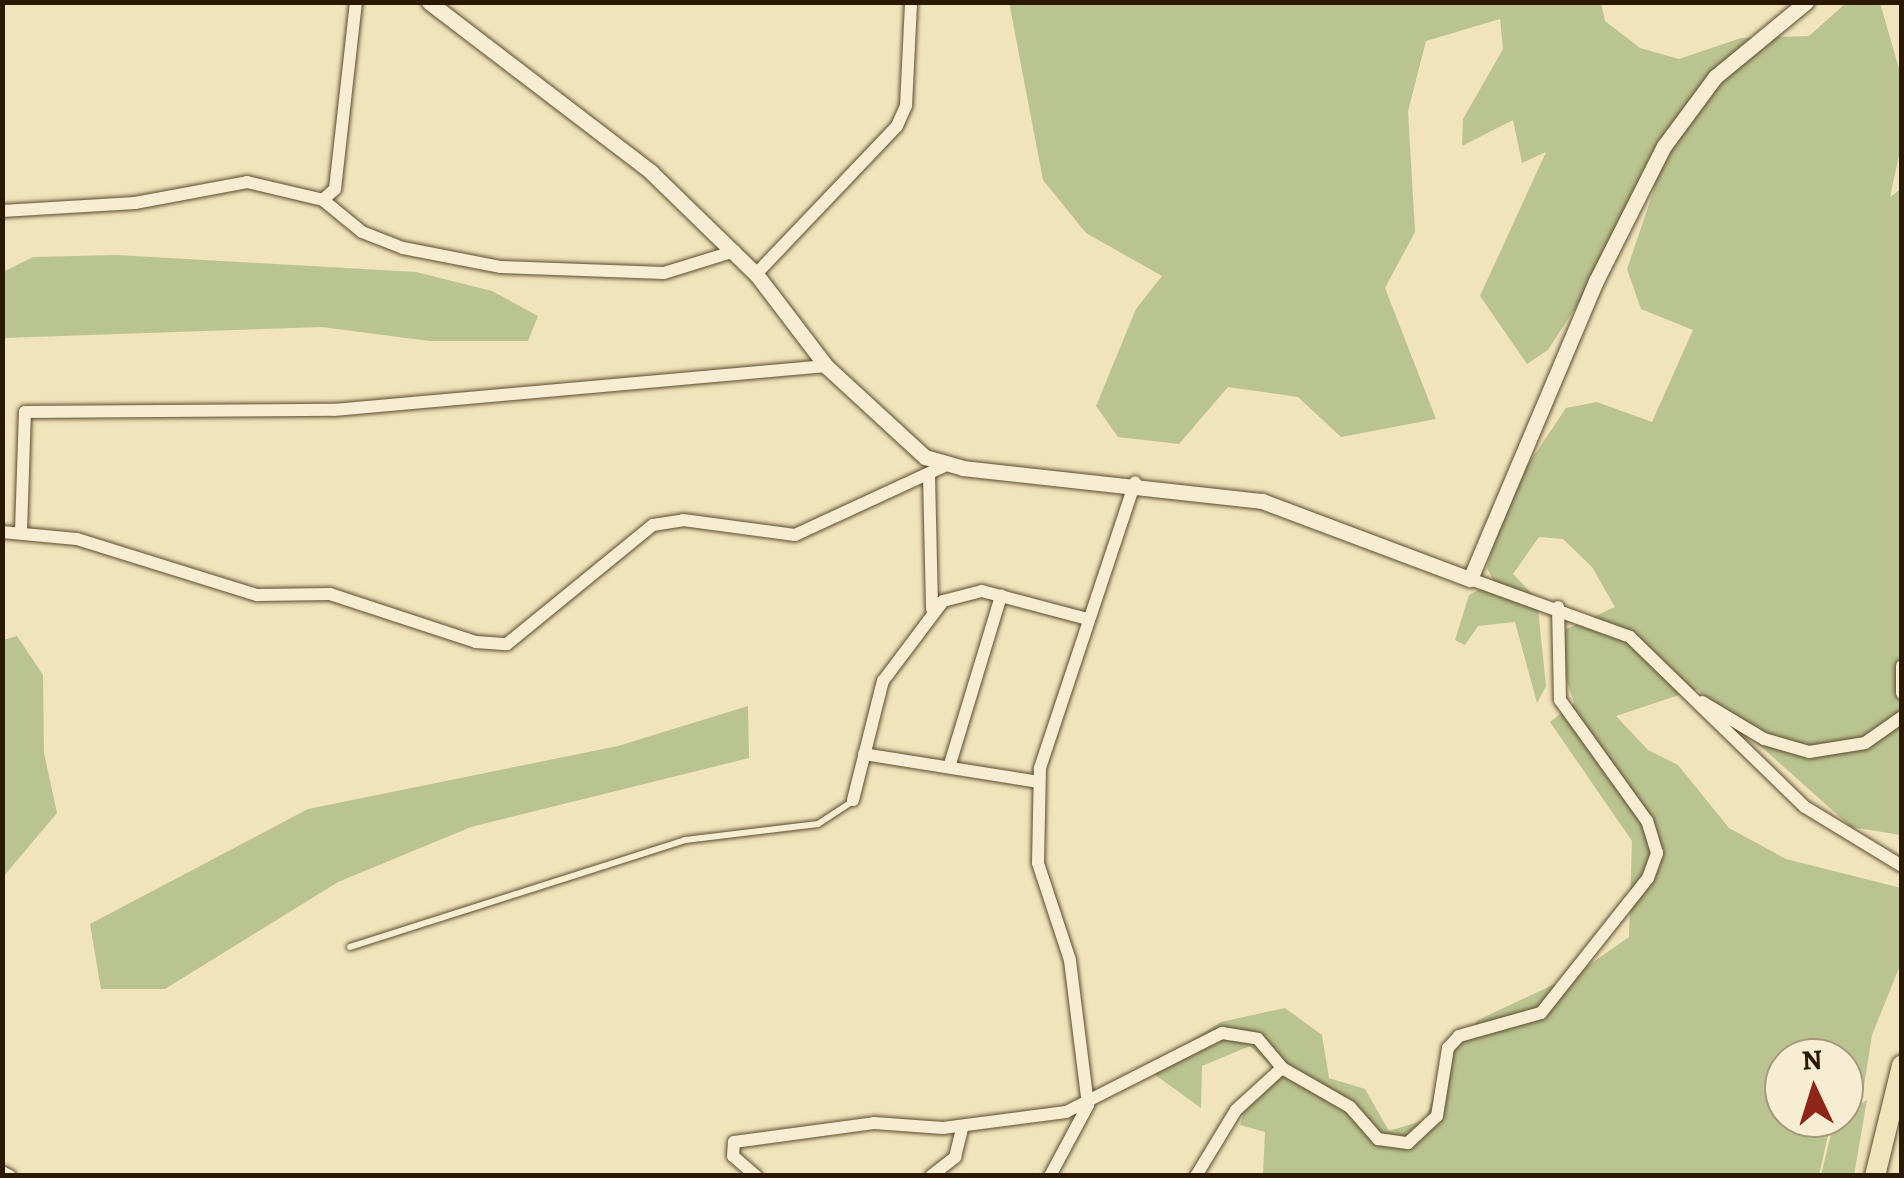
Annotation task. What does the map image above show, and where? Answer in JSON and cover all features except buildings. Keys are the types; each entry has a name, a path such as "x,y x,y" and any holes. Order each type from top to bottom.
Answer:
{"main road":[{"path":"1875,1176 1902,1065"}],"street":[{"path":"323,200 335,188 356,2"},
{"path":"430,2 601,128 756,274 826,366 944,466 1135,482 1282,506 1630,637 1805,808 1902,866"},
{"path":"756,274 898,126 906,106 911,2"},
{"path":"1470,579 1596,282 1664,146 1715,77 1806,2"},
{"path":"2,210 135,202 246,182 323,200 362,232 403,248 501,267 664,273 734,251"},
{"path":"20,531 26,412 334,410 826,366"},
{"path":"2,532 77,538 257,594 330,594 493,646 521,638 653,525 683,520 795,535 944,466"},
{"path":"929,475 932,609"},
{"path":"1050,1176 1088,1105 1070,960 1038,862 1038,782 1087,618 1135,482"},
{"path":"853,800 883,681 932,609 964,590 1087,618"},
{"path":"950,764 1001,596"},
{"path":"756,1176 733,1156 734,1142 883,1122 963,1126 1088,1105 1222,1032 1258,1039 1282,1068 1350,1107 1378,1139 1408,1143 1438,1116 1448,1048 1459,1036 1541,1013 1648,878 1657,853 1646,820 1560,700 1558,608"},
{"path":"1902,666 1902,694"},
{"path":"1696,699 1764,739 1809,752 1865,743 1902,717"},
{"path":"864,754 950,764 1038,782"},
{"path":"1196,1176 1236,1110 1282,1068"},
{"path":"930,1176 955,1157 963,1126"},
{"path":"2,1172 10,1176"}],"lane":[{"path":"350,947 685,840 818,824 853,800"}],"green space":[{"path":"1009,2 1601,3 1605,21 1640,48 1679,59 1741,38 1809,36 1846,3 1880,3 1902,79 1901,146 1890,197 1901,189 1901,835 1851,827 1697,689 1616,716 1648,750 1678,765 1729,828 1786,859 1901,888 1901,963 1872,1035 1864,1086 1864,1038 1764,1038 1764,1138 1827,1138 1819,1175 1263,1175 1265,1132 1240,1125 1248,1099 1278,1072 1250,1046 1202,1066 1201,1108 1147,1069 1221,1022 1285,1008 1322,1035 1329,1078 1365,1089 1389,1131 1425,1120 1447,1060 1478,1020 1576,974 1629,937 1632,841 1550,722 1574,703 1560,659 1564,630 1615,607 1592,567 1563,539 1539,537 1513,574 1537,599 1546,686 1537,703 1515,622 1478,626 1465,645 1455,640 1469,595 1494,582 1487,568 1508,494 1566,408 1597,402 1652,422 1693,330 1641,309 1627,269 1656,184 1548,350 1527,364 1480,296 1546,152 1522,163 1513,120 1462,146 1463,119 1503,49 1500,19 1426,41 1408,111 1415,232 1385,288 1436,419 1341,437 1298,397 1228,387 1179,444 1118,437 1096,406 1136,309 1162,276 1086,233 1043,180"},
{"path":"116,255 416,272 492,291 538,316 528,341 429,341 322,327 3,338 3,272 33,257"},
{"path":"17,636 43,675 44,753 57,813 3,877 3,640"},
{"path":"748,706 749,758 471,827 338,882 165,989 101,989 90,924 308,809 618,746"},
{"path":"1830,1138 1860,1138 1854,1175 1821,1175"}]}
